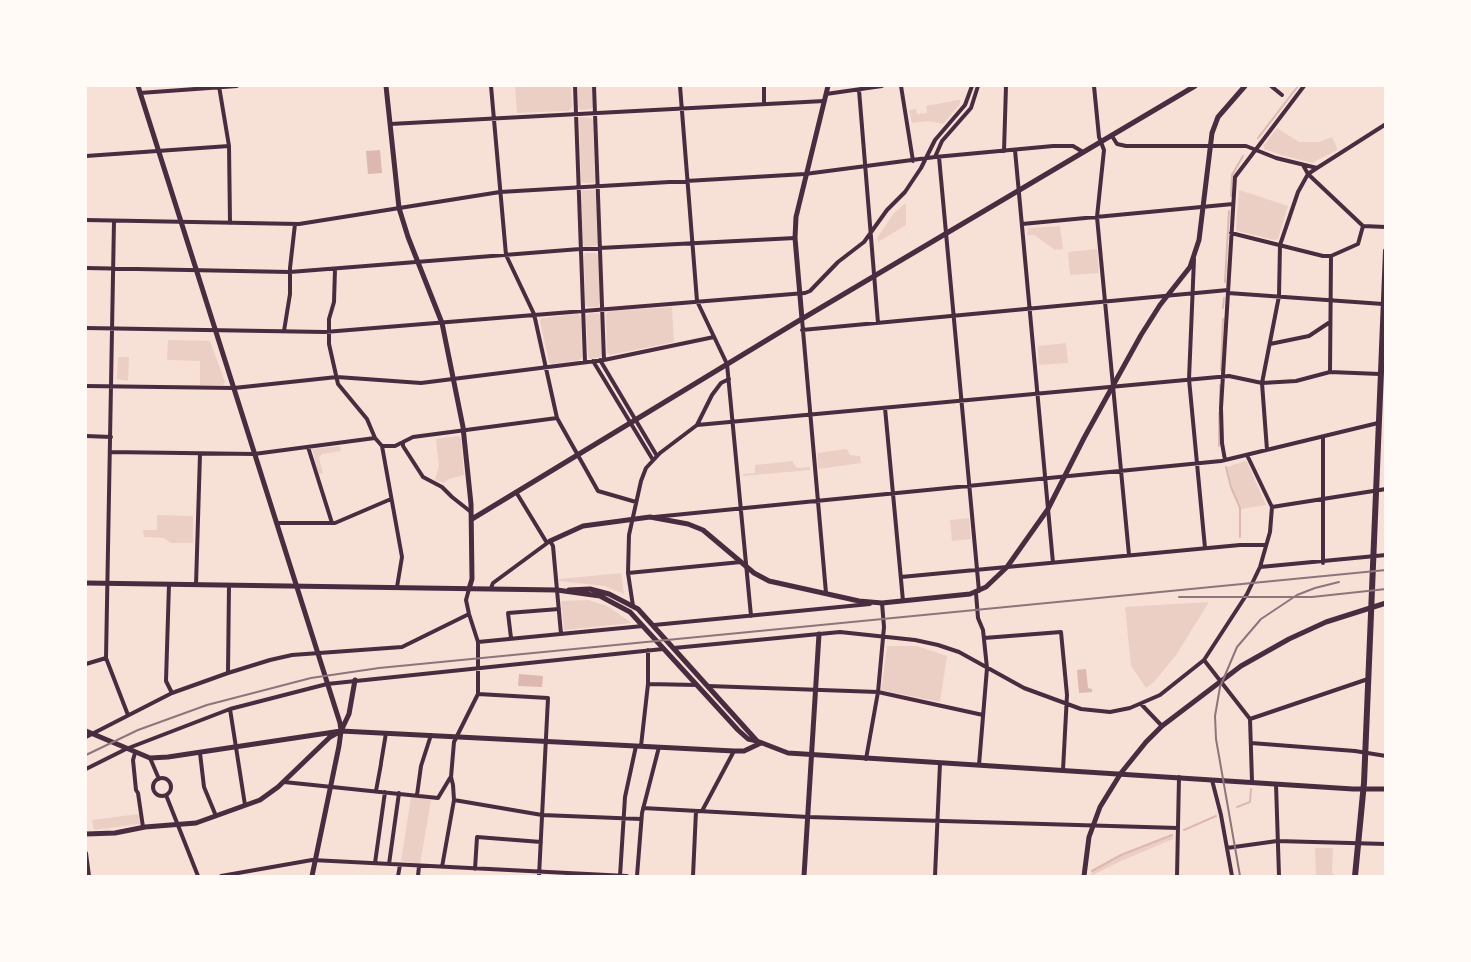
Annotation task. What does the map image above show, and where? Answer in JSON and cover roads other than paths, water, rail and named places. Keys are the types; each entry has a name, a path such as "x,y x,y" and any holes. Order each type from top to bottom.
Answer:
{"main road":[{"path":"1355,876 1365,752 1386,251"},
{"path":"1378,423 1386,421"}],"street":[{"path":"138,86 341,731"},
{"path":"219,86 229,146 230,223"},
{"path":"140,93 237,86"},
{"path":"386,86 399,208 442,323 464,431 471,512 472,579 466,600 478,642 478,694 454,742 451,777 454,800 442,867"},
{"path":"491,86 506,255 534,314 557,418 598,490 636,502"},
{"path":"575,86 585,362"},
{"path":"594,86 602,360 653,460"},
{"path":"680,86 697,301 727,364 751,616"},
{"path":"764,86 764,104"},
{"path":"826,593 795,238 798,205 828,86"},
{"path":"826,94 882,86"},
{"path":"901,86 913,161"},
{"path":"86,328 328,332 810,291 838,262 870,235 887,210 905,192 940,134 965,105 972,86"},
{"path":"978,86 971,108 942,141 937,157 977,569 978,618 984,638 987,668 979,765"},
{"path":"1004,151 1006,86"},
{"path":"1094,86 1100,143 1104,150 1097,217 1129,555"},
{"path":"471,519 873,276 1195,86"},
{"path":"1205,548 1189,379 1194,256 1203,207 1212,133 1218,117 1245,86"},
{"path":"1271,86 1282,95"},
{"path":"1225,460 1221,408 1236,173 1304,86"},
{"path":"859,90 878,323"},
{"path":"389,124 824,101"},
{"path":"1267,450 1262,383 1279,296 1280,245 1298,192 1308,174 1384,128"},
{"path":"1112,135 1120,146 1241,145 1317,168"},
{"path":"86,156 229,146"},
{"path":"86,220 295,224 500,192 805,174 937,157 1073,146 1084,153"},
{"path":"1015,150 1053,563"},
{"path":"1302,164 1308,174 1363,226 1386,227"},
{"path":"1022,224 1233,204"},
{"path":"114,221 106,658 128,715"},
{"path":"284,331 290,294 295,224"},
{"path":"1231,233 1331,256 1358,244 1363,226"},
{"path":"86,268 290,272 580,249 795,238"},
{"path":"654,626 977,592 992,583 1007,567 1048,509 1141,335 1167,296 1186,273 1194,256"},
{"path":"1330,372 1331,256"},
{"path":"335,269 334,302 328,332 329,344 338,384 367,419 375,438 382,446 402,557 397,587"},
{"path":"802,330 1194,293 1228,292 1383,304"},
{"path":"1270,344 1309,336 1331,322"},
{"path":"86,386 234,388 337,377 421,383 602,360 714,336"},
{"path":"593,361 657,456"},
{"path":"697,424 1229,376 1262,383 1296,381 1330,372 1380,374"},
{"path":"633,606 627,573 627,554 632,519 646,468 657,456 697,424 712,395 722,383 729,379"},
{"path":"885,408 903,601"},
{"path":"382,446 403,444 413,437 557,418"},
{"path":"490,589 493,583 549,542 583,526 742,506 1198,464 1247,455 1378,423"},
{"path":"86,436 111,437"},
{"path":"1323,436 1323,562"},
{"path":"110,452 255,454 375,438"},
{"path":"403,444 423,477 442,487 471,512"},
{"path":"308,447 332,523"},
{"path":"196,585 200,453"},
{"path":"674,648 840,632 915,640 959,652 1024,688 1089,711 1119,711 1141,704 1160,695 1204,660 1246,594 1260,567 1270,532 1272,507 1247,455"},
{"path":"1272,507 1386,489"},
{"path":"516,492 553,546 561,634"},
{"path":"277,524 332,523 391,499"},
{"path":"650,517 695,526 711,536 748,568 769,581 874,603"},
{"path":"901,577 1205,548 1266,545"},
{"path":"1260,567 1386,555"},
{"path":"627,573 742,562"},
{"path":"86,583 596,590 618,597 633,606 654,626 759,742"},
{"path":"170,584 166,681 172,693"},
{"path":"228,673 229,585"},
{"path":"569,590 610,600 630,612 748,739 788,753 1386,789"},
{"path":"866,759 878,692 882,603"},
{"path":"1084,876 1086,848 1100,807 1121,773 1162,726 1241,666 1298,634 1326,622 1386,603"},
{"path":"511,638 508,614 559,609"},
{"path":"88,734 172,693 228,673 292,655 402,647 469,614"},
{"path":"478,642 644,626"},
{"path":"984,638 1061,632 1066,704 1063,770"},
{"path":"804,876 819,634"},
{"path":"86,769 126,749 230,709 327,684 664,649"},
{"path":"620,876 625,797 639,746 648,684 648,650"},
{"path":"86,663 106,658"},
{"path":"1204,660 1250,719 1252,782"},
{"path":"1250,719 1368,679"},
{"path":"312,876 341,731 346,722 355,680"},
{"path":"648,684 697,685"},
{"path":"707,686 878,692 983,715"},
{"path":"478,694 548,698 539,874"},
{"path":"1141,704 1162,726"},
{"path":"230,709 244,805"},
{"path":"88,734 150,758 236,748 341,731 744,752 759,742"},
{"path":"86,834 115,833 143,827 196,823 267,796 330,737 341,731"},
{"path":"376,791 386,733"},
{"path":"417,795 421,766 430,735"},
{"path":"1251,743 1365,752 1386,756"},
{"path":"637,876 641,819 659,747"},
{"path":"702,812 734,751"},
{"path":"135,753 133,760 136,790 143,827"},
{"path":"200,753 204,787 216,816"},
{"path":"150,758 159,778"},
{"path":"935,876 940,763"},
{"path":"284,782 438,798 451,777"},
{"path":"1177,876 1179,777"},
{"path":"159,778 154,785 154,790 161,795 166,795"},
{"path":"159,778 165,778 170,782 171,787 166,795"},
{"path":"1212,779 1232,876"},
{"path":"1276,783 1279,876"},
{"path":"375,864 385,792"},
{"path":"389,864 399,794"},
{"path":"166,795 198,876"},
{"path":"454,800 542,814 641,819"},
{"path":"643,808 808,817 1178,828"},
{"path":"693,876 696,811"},
{"path":"475,868 477,837 541,842"},
{"path":"1227,848 1277,841 1386,844"},
{"path":"86,853 89,876"},
{"path":"221,876 316,860 475,868 539,874 627,876"},
{"path":"398,876 400,865"},
{"path":"418,876 419,866"},
{"path":"508,871 508,876"}],"waterway":[{"path":"1258,138 1298,86"},
{"path":"1231,196 1232,175 1243,156"},
{"path":"1225,282 1229,211"},
{"path":"1223,308 1224,298"},
{"path":"1221,370 1223,319"},
{"path":"1220,385 1220,401"},
{"path":"1219,413 1219,446"},
{"path":"1226,467 1240,508 1240,537"},
{"path":"1237,807 1250,802 1251,789"},
{"path":"1184,830 1216,816"},
{"path":"1092,871 1121,855 1172,835"}],"railway":[{"path":"86,755 138,730 207,705 311,678 379,668 1386,570"},
{"path":"1240,876 1216,739 1215,716 1220,687 1237,647 1261,619 1297,595 1339,582"},
{"path":"1179,597 1312,597 1386,589"}]}
